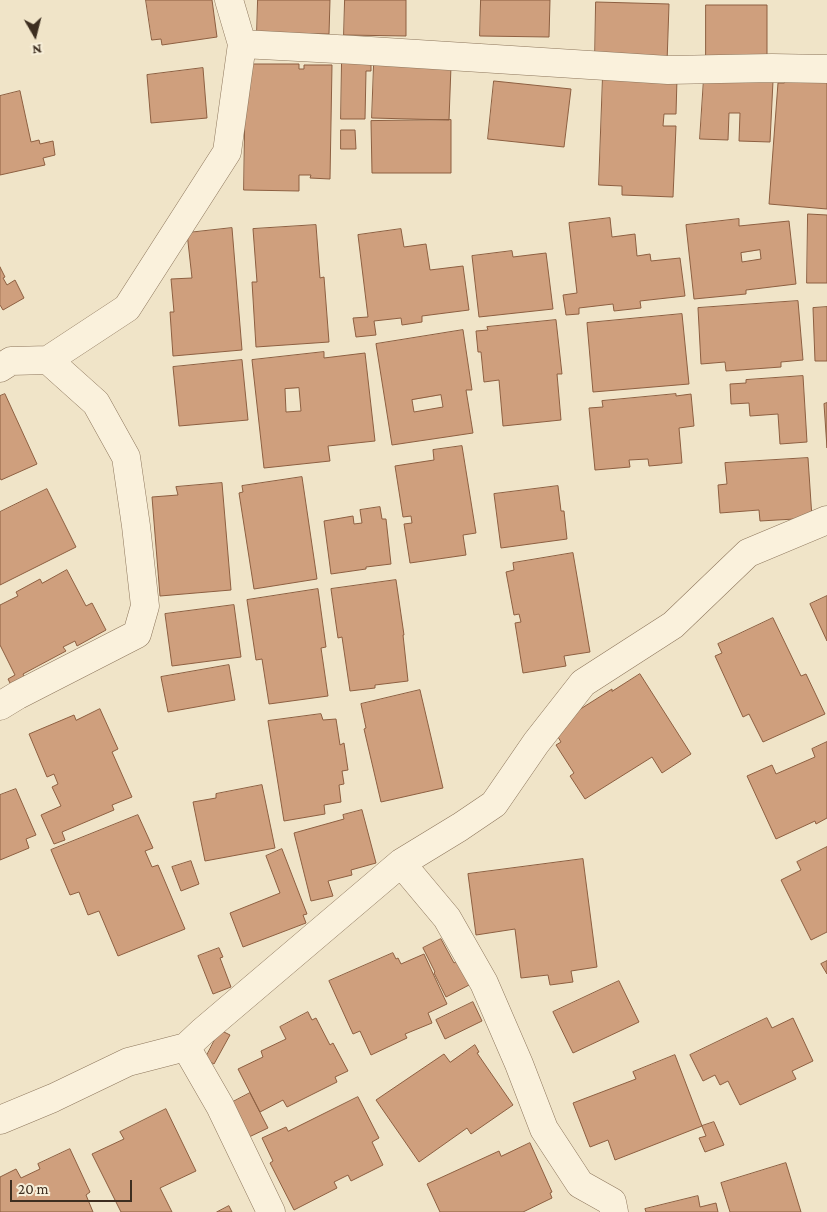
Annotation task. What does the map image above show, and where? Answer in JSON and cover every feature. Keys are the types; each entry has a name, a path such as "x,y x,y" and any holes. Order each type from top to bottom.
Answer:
{"street":[{"path":"0,368 11,361 48,360 127,308 227,152 242,44 229,0"},
{"path":"242,44 668,70 827,69"},
{"path":"0,706 137,634 145,606 126,457 96,404 48,360"},
{"path":"0,1120 53,1098 128,1062 186,1047 401,863 494,804 536,742 583,683 673,625 748,553 827,520"},
{"path":"401,863 447,918 484,983 544,1128 580,1184 612,1202 614,1212"},
{"path":"186,1047 220,1106 271,1212"}],"building":[{"path":"146,0 212,0 217,37 162,45 161,39 152,40"},
{"path":"258,0 330,0 329,34 257,33"},
{"path":"345,0 406,0 406,36 344,35"},
{"path":"481,0 550,0 549,37 480,36"},
{"path":"596,2 669,4 667,63 595,60"},
{"path":"706,5 767,5 767,59 706,58"},
{"path":"342,59 371,59 371,71 366,71 365,119 341,119"},
{"path":"246,64 299,64 299,69 304,69 304,65 332,65 330,179 310,178 311,175 299,175 299,191 244,190"},
{"path":"374,64 451,66 449,120 372,118"},
{"path":"203,68 207,118 151,123 147,75"},
{"path":"603,75 677,78 676,114 664,114 663,126 676,126 673,197 622,195 622,186 599,185"},
{"path":"704,78 773,81 770,142 739,141 740,113 729,113 728,140 700,139"},
{"path":"785,78 827,82 827,209 769,204 778,83 784,83"},
{"path":"494,81 571,89 564,147 488,139"},
{"path":"20,91 31,142 39,140 40,144 53,141 55,155 43,158 45,165 0,175 0,96"},
{"path":"451,120 451,173 372,173 371,121"},
{"path":"341,130 355,130 356,149 341,149"},
{"path":"808,214 827,215 827,283 807,283"},
{"path":"610,218 612,237 635,234 637,256 650,254 651,261 680,258 685,296 640,301 641,308 614,311 613,304 579,308 579,314 566,315 563,295 577,293 569,223"},
{"path":"739,219 739,226 789,221 796,284 746,290 746,294 694,299 686,225","holes":["760,250 761,259 742,262 741,253"]},
{"path":"316,225 320,278 324,277 329,342 256,347 252,282 257,282 253,229"},
{"path":"232,228 242,350 173,356 170,312 174,312 171,279 192,278 187,233"},
{"path":"401,229 404,247 426,244 430,270 463,266 469,310 422,316 422,322 402,325 401,318 374,321 376,335 356,337 353,318 368,317 358,235"},
{"path":"512,251 513,257 546,253 553,309 479,317 472,256"},
{"path":"0,267 7,285 15,280 24,298 3,310 0,305"},
{"path":"798,301 803,360 781,362 781,367 726,371 725,362 701,364 698,308"},
{"path":"827,307 827,361 815,361 813,308"},
{"path":"682,314 689,384 593,392 587,323"},
{"path":"556,320 562,374 557,374 561,420 503,426 499,380 484,382 481,352 478,352 476,331 488,330 487,327"},
{"path":"463,330 472,390 466,390 473,433 392,445 376,344","holes":["441,395 443,407 414,412 412,400"]},
{"path":"324,352 324,358 365,353 375,441 328,446 330,461 264,468 252,360","holes":["299,388 301,411 286,412 285,389"]},
{"path":"242,360 248,420 179,426 173,367"},
{"path":"803,376 807,442 780,444 778,414 750,416 749,403 731,404 730,384 746,383 746,380"},
{"path":"5,394 37,464 1,480 0,396"},
{"path":"676,394 676,396 691,394 694,426 679,428 682,463 649,466 648,459 629,460 630,467 595,470 589,408 603,407 602,401"},
{"path":"827,403 827,448 824,404"},
{"path":"462,446 476,533 463,535 466,555 410,563 404,524 412,523 411,516 403,517 395,466 434,460 433,450"},
{"path":"808,458 812,518 760,521 759,510 720,513 718,485 727,484 725,463"},
{"path":"302,477 317,579 254,589 239,493 243,492 242,486"},
{"path":"222,483 231,590 160,596 152,497 178,495 176,487"},
{"path":"558,486 561,511 564,511 567,539 501,548 494,494"},
{"path":"47,489 76,547 0,585 0,512"},
{"path":"380,507 382,519 386,519 391,564 331,574 324,521 353,516 354,524 362,523 360,510"},
{"path":"573,553 590,652 564,656 566,666 523,673 515,623 521,622 519,614 514,615 506,572 514,570 513,563"},
{"path":"67,570 86,606 92,603 106,630 77,646 75,641 63,647 66,651 23,674 28,684 14,691 8,679 15,675 0,645 0,605 18,596 16,592 40,579 42,583"},
{"path":"396,580 408,681 375,685 375,688 350,691 342,637 338,638 331,589"},
{"path":"318,589 326,647 321,648 328,696 269,704 262,659 256,660 247,600"},
{"path":"827,596 827,641 810,604"},
{"path":"234,605 241,657 172,666 165,614"},
{"path":"773,618 801,676 806,674 825,714 763,742 749,714 743,717 715,656 722,653 718,644"},
{"path":"229,665 235,700 168,712 161,677"},
{"path":"640,674 691,754 662,773 652,757 585,799 570,776 574,773 556,745 561,742 552,727 612,689 612,691"},
{"path":"420,690 443,788 381,802 364,729 366,728 361,704"},
{"path":"100,709 118,749 112,752 132,797 112,805 114,810 62,832 65,840 54,844 41,815 61,806 52,787 58,784 54,774 47,777 29,734 74,715 76,720"},
{"path":"321,714 323,720 336,719 340,745 344,743 348,770 342,771 344,784 339,785 341,802 324,805 325,814 284,821 268,721"},
{"path":"827,742 827,818 816,824 815,821 776,839 747,776 772,765 776,774 815,757 812,749"},
{"path":"262,785 275,848 205,861 193,802 216,798 216,794"},
{"path":"16,789 36,835 26,839 29,848 0,860 0,795"},
{"path":"362,810 376,863 351,870 352,875 328,881 333,896 311,901 294,833 344,819 343,815"},
{"path":"138,815 153,848 145,851 152,867 158,865 185,929 118,956 99,911 88,915 79,892 70,895 51,850"},
{"path":"827,847 827,932 811,940 781,880 801,870 797,862"},
{"path":"282,849 307,914 303,915 306,923 243,947 230,913 280,893 266,856"},
{"path":"583,859 597,967 571,971 573,982 550,985 548,975 521,978 515,929 476,935 468,874"},
{"path":"191,861 199,884 181,891 172,867"},
{"path":"441,939 454,963 459,960 471,984 446,997 423,948"},
{"path":"219,948 223,957 220,958 231,987 213,994 198,956"},
{"path":"393,953 401,964 424,954 447,1004 428,1013 432,1023 405,1034 407,1038 371,1055 360,1031 353,1034 329,981"},
{"path":"827,961 827,974 821,964"},
{"path":"619,981 639,1022 573,1053 553,1012"},
{"path":"473,1002 482,1021 445,1039 436,1020"},
{"path":"308,1012 312,1020 316,1018 330,1045 333,1043 348,1071 335,1077 337,1082 287,1107 283,1100 260,1112 238,1069 263,1057 261,1051 286,1039 280,1027"},
{"path":"767,1018 772,1028 793,1018 813,1061 792,1071 796,1079 740,1105 728,1081 720,1085 715,1075 703,1081 690,1055"},
{"path":"220,1030 230,1035 214,1064 205,1059"},
{"path":"475,1045 479,1052 477,1053 513,1105 471,1134 467,1128 419,1162 376,1100 444,1054 450,1062"},
{"path":"675,1055 702,1126 615,1160 608,1140 590,1147 573,1103 636,1079 633,1072"},
{"path":"250,1093 268,1128 249,1137 231,1103"},
{"path":"358,1097 379,1138 372,1142 383,1165 351,1181 348,1175 334,1182 337,1188 294,1210 270,1163 273,1161 262,1138 286,1127 288,1131"},
{"path":"166,1109 196,1171 160,1188 172,1212 121,1212 92,1154 124,1139 120,1132"},
{"path":"714,1122 724,1145 705,1152 699,1138 706,1136 702,1126"},
{"path":"530,1143 552,1192 550,1193 552,1198 523,1212 440,1212 427,1184 499,1151 501,1156"},
{"path":"70,1149 90,1192 86,1195 93,1212 0,1212 0,1177 16,1169 21,1178 40,1169 38,1164"},
{"path":"786,1163 801,1212 730,1212 721,1183"},
{"path":"698,1196 700,1207 716,1203 718,1212 646,1212 645,1209"},
{"path":"229,1206 232,1212 217,1212"}]}
